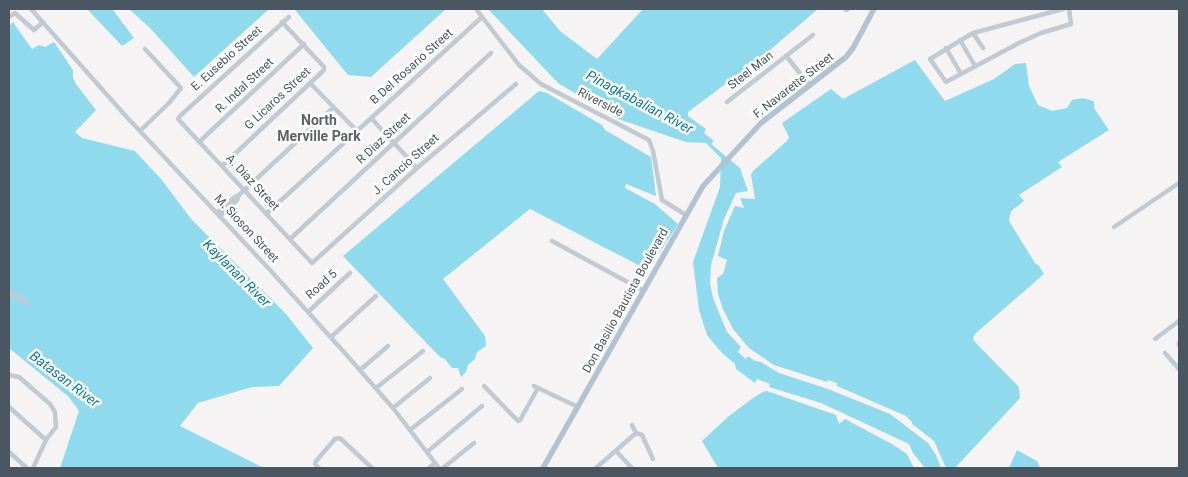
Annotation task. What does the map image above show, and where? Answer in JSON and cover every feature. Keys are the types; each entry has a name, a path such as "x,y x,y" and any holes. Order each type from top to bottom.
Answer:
{"main road":[{"name":"F. Navarette Street","path":"736,149 761,123 846,57 853,48 874,9"},
{"name":"Don Basilio Bautista Boulevard","path":"544,468 703,186 736,149"}],"street":[{"name":"M. Sioson Street","path":"31,9 140,131 331,337 393,408 439,468"},
{"path":"476,9 482,16"},
{"path":"1063,9 973,33 930,59 946,82 1041,33 1071,24 1069,9"},
{"path":"9,17 15,13 34,30 43,22"},
{"name":"E. Eusebio Street","path":"178,117 289,16"},
{"name":"B Del Rosario Street","path":"266,214 482,16"},
{"name":"Riverside","path":"482,16 519,64 541,84 649,140 653,151 662,200 686,215"},
{"name":"G Licaros Street","path":"222,166 324,68 282,22"},
{"path":"973,33 984,48"},
{"name":"Steel Man","path":"727,102 813,35"},
{"path":"960,40 975,66"},
{"name":"R. Indal Street","path":"199,142 304,44"},
{"path":"946,48 961,74"},
{"path":"140,131 181,89 145,49"},
{"name":"R Diaz Street","path":"290,239 491,53"},
{"name":"Steel Man","path":"787,56 810,86"},
{"path":"310,83 357,131"},
{"name":"J. Cancio Street","path":"312,263 417,168 516,84"},
{"path":"218,215 237,200 241,193 333,108"},
{"name":"A. Diaz Street","path":"178,117 179,121 222,166 241,193 266,214 312,263"},
{"path":"371,118 417,168"},
{"path":"1114,227 1179,183"},
{"path":"552,241 644,291"},
{"name":"Road 5","path":"308,312 350,274"},
{"path":"9,291 28,303"},
{"path":"331,337 376,296"},
{"path":"1155,339 1179,321"},
{"path":"360,370 388,346"},
{"path":"376,388 423,351"},
{"path":"1165,353 1179,369"},
{"path":"9,375 19,377 54,408 56,426 46,440 34,468"},
{"path":"393,408 430,378"},
{"path":"484,386 518,421 536,387 578,407"},
{"path":"410,430 462,389"},
{"path":"426,452 482,406"},
{"path":"9,407 46,440"},
{"path":"632,424 636,433 642,435 654,459"},
{"path":"596,468 636,433"},
{"path":"319,468 315,464 316,461 338,438 372,468"},
{"path":"443,468 474,443"},
{"path":"616,451 632,468"},
{"path":"9,452 27,468"},
{"path":"429,468 435,463"}],"water":[{"path":"87,9 115,9 113,10 134,38 122,46"},
{"path":"129,9 269,9 194,77 151,29"},
{"path":"296,9 446,9 371,77 348,75"},
{"name":"Pinagkabalian River","path":"488,9 542,9 560,31 597,59 643,9 818,9 764,55 688,112 688,116 706,129 704,133 714,141 711,144 740,168 748,191 736,193 724,219 711,265 710,283 713,298 727,332 741,347 738,352 746,359 748,356 779,373 828,389 890,414 928,443 936,455 941,468 925,468 913,453 909,444 821,403 769,387 770,384 757,379 755,383 736,369 735,364 722,353 707,335 699,310 693,262 720,187 721,158 706,143 686,142 618,119 558,83"},
{"path":"13,22 32,49 39,45 45,47 54,42 73,70 73,78 76,84 96,110 75,132 82,138 135,151 161,179 192,220 286,314 313,348 279,386 252,387 198,403 180,426 264,468 60,468 79,411 69,397 9,348 9,26"},
{"path":"915,60 945,101 994,79 1015,64 1026,63 1029,86 1038,105 1052,111 1067,108 1072,100 1083,98 1094,101 1094,108 1109,130 1058,162 1062,167 1019,195 1024,201 1011,211 1009,221 1044,274 973,337 974,341 1019,387 1020,398 955,468 946,468 934,441 912,424 906,416 837,386 837,383 828,380 827,382 774,365 749,348 733,329 718,294 717,278 723,274 727,260 718,256 724,231 735,206 744,208 740,198 755,199 751,175 753,171 787,141 789,137 782,123 831,89 843,99"},
{"path":"539,91 547,93 602,125 605,130 651,157 656,196 626,184 625,188 655,204 678,224 648,270 530,209 443,279 485,336 486,346 477,352 475,359 468,365 466,372 461,377 458,368 452,368 445,359 440,357 343,256"},
{"path":"767,391 836,415 839,424 845,419 907,454 914,468 718,468 702,441 729,416 753,398"},
{"path":"1017,450 1037,461 1040,468 1009,468"}],"district":[{"name":"North Merville Park","path":"319,130"}],"water label":[{"name":"Kaylanan River","path":"236,274"},
{"name":"Batasan River","path":"64,380"}]}
